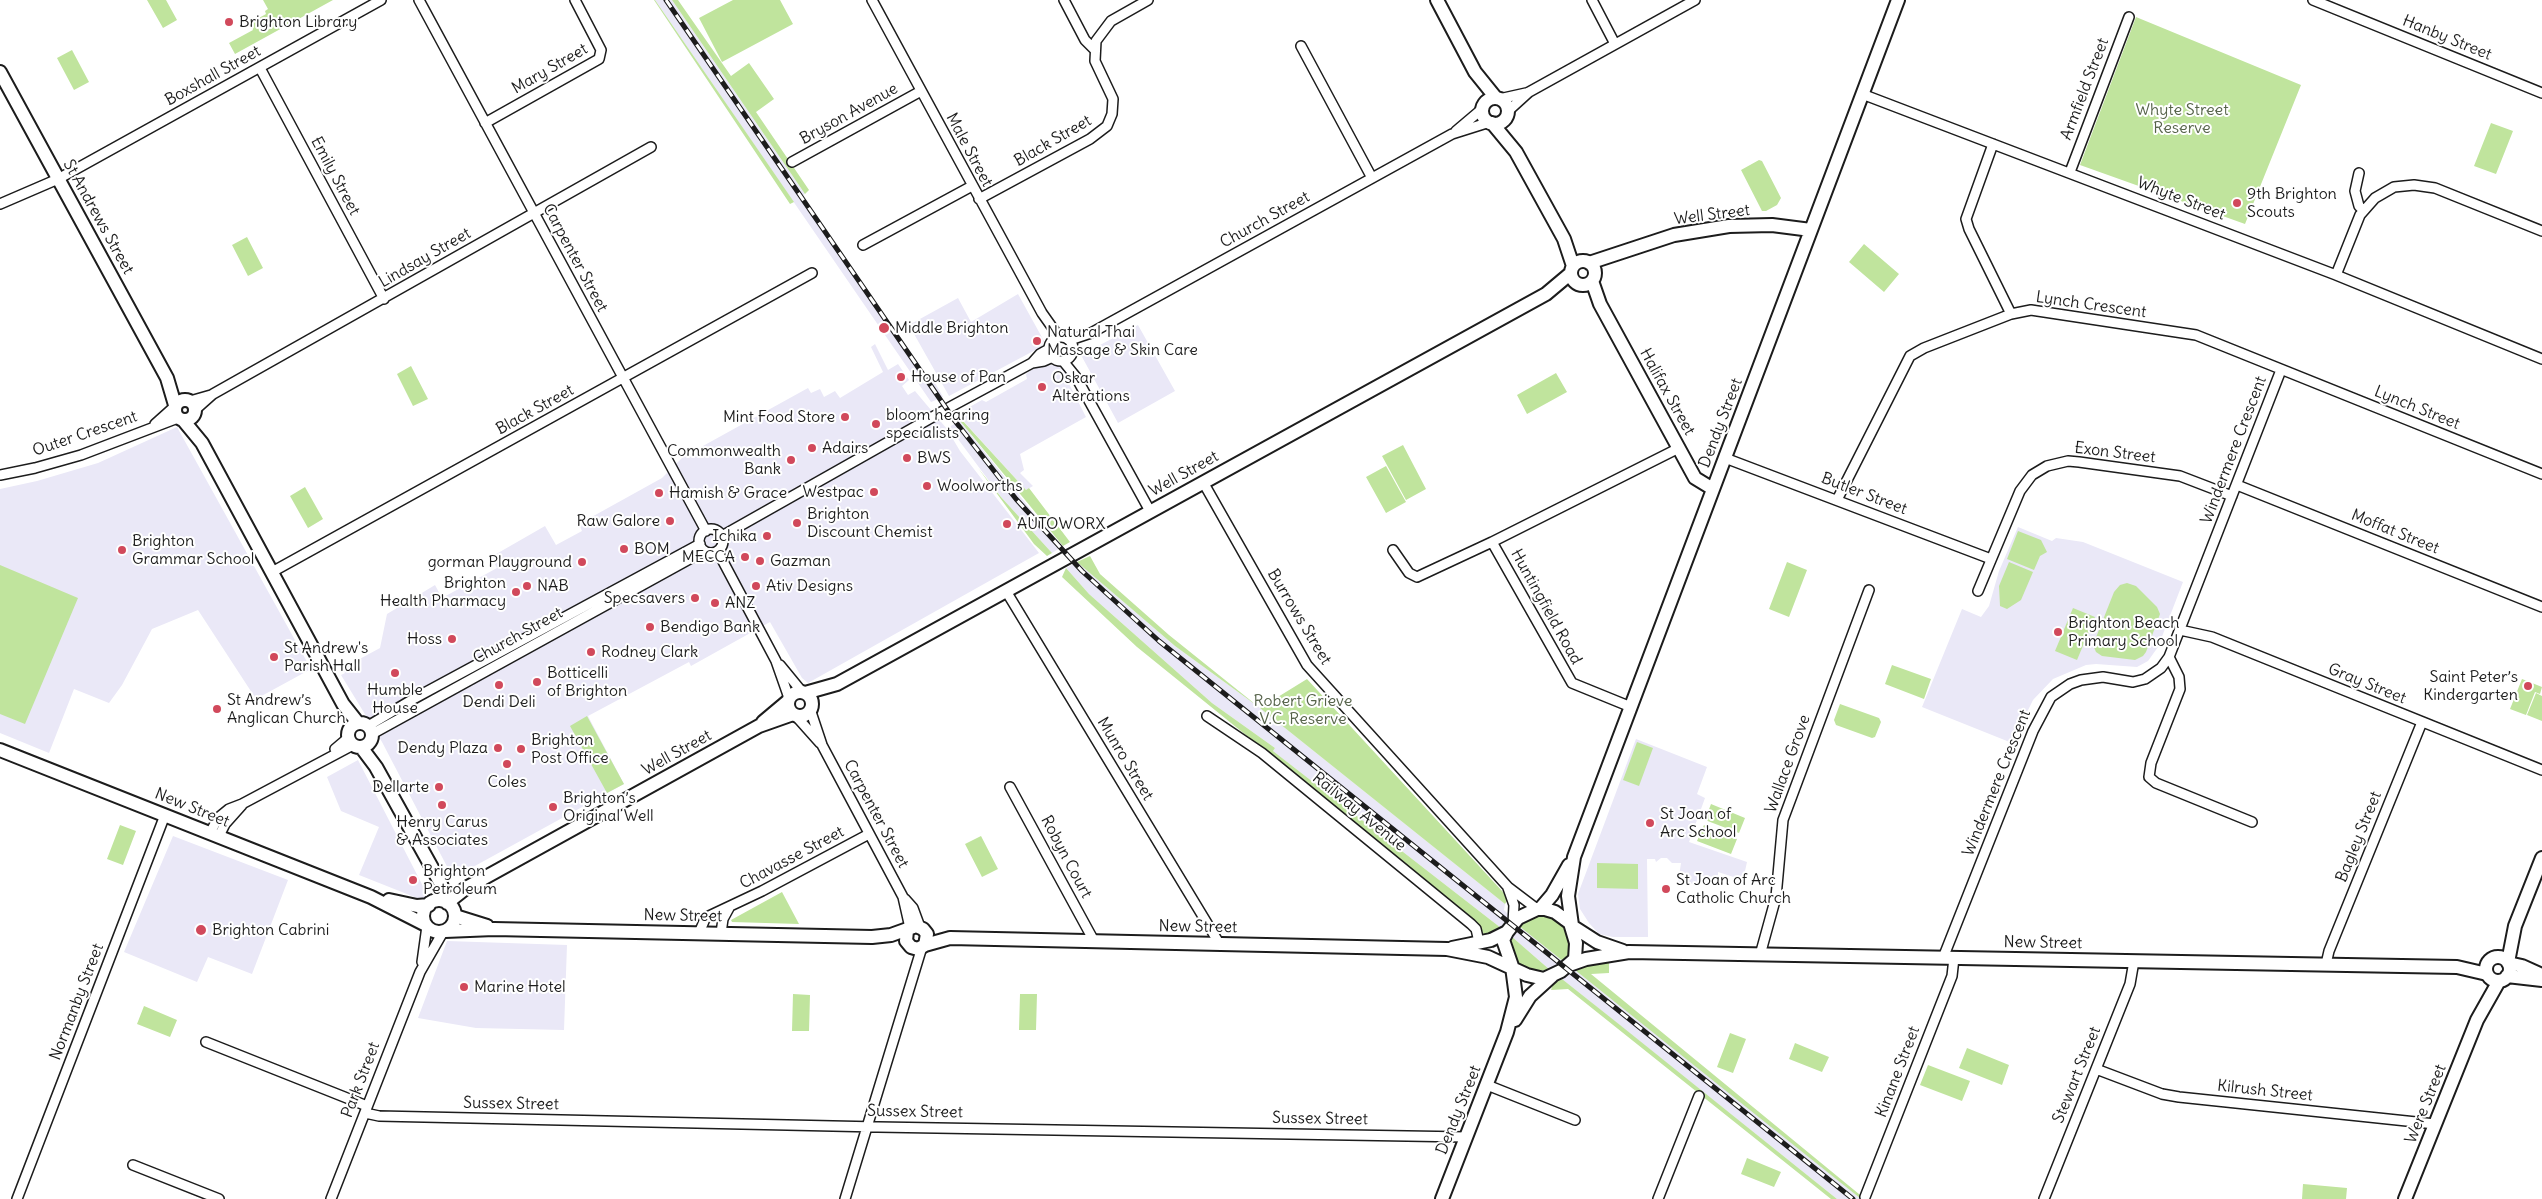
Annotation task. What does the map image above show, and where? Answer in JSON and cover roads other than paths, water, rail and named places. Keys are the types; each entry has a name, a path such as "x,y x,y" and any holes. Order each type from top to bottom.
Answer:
{"street":[{"name":"Boxshall Street","path":"0,204 58,179 381,0"},
{"name":"Carpenter Street","path":"419,0 706,531"},
{"name":"Mary Street","path":"485,122 599,60 601,50 575,0"},
{"name":"Male Street","path":"872,0 1042,313 1053,346"},
{"name":"Black Street","path":"979,199 1090,139 1107,126 1112,114 1113,99 1096,61 1094,49 1085,40 1064,0"},
{"path":"1094,49 1100,34 1111,21 1148,0"},
{"path":"1437,0 1490,102 1484,117 1491,123 1500,122 1507,114 1505,104 1490,102"},
{"path":"1592,0 1615,44"},
{"name":"Church Street","path":"1069,351 1091,333 1452,134 1490,102 1529,92 1695,0"},
{"name":"Dendy Street","path":"1538,909 1554,891 1574,857 1898,0"},
{"name":"Hanby Street","path":"2313,0 2542,93"},
{"name":"Armfield Street","path":"2070,172 2129,17"},
{"path":"1301,46 1372,178"},
{"name":"Emily Street","path":"260,68 384,299"},
{"name":"St Andrews Street","path":"0,72 185,409 430,868 443,889 447,902"},
{"name":"Bryson Avenue","path":"792,162 921,91"},
{"name":"Church Street","path":"1507,114 1529,92"},
{"name":"Whyte Street","path":"1862,94 2336,275 2542,358"},
{"name":"Halifax Street","path":"1507,114 1516,152"},
{"name":"Church Street","path":"1452,134 1491,123"},
{"name":"Halifax Street","path":"1491,123 1516,152 1695,478 1714,489"},
{"path":"1993,144 1966,219 1969,229 2011,314"},
{"name":"Lindsay Street","path":"185,409 384,299 651,147"},
{"path":"2359,173 2355,191 2359,206 2364,210"},
{"path":"863,246 972,186"},
{"path":"2336,275 2356,222 2375,198 2394,187 2424,186 2435,188 2542,231"},
{"name":"Well Street","path":"804,693 837,684 1582,273 1620,254 1674,235 1730,226 1772,225 1811,230"},
{"name":"Black Street","path":"272,572 812,273"},
{"name":"Lynch Crescent","path":"1837,500 1910,356 1924,348 2021,311 2042,311 2192,334 2281,370"},
{"path":"1053,346 1069,351"},
{"path":"1053,346 1069,351"},
{"path":"722,536 1032,362 1044,361 1053,346"},
{"path":"1069,351 1076,377 1150,511"},
{"name":"Lynch Street","path":"2281,370 2542,474"},
{"name":"Windermere Crescent","path":"1948,958 2033,731 2051,697 2070,684 2081,680 2103,677 2133,682 2145,679 2161,668 2169,657 2281,370"},
{"name":"Outer Crescent","path":"0,475 36,468 81,455 151,427 185,409"},
{"name":"Huntingfield Road","path":"1393,550 1409,573 1417,577 1492,542 1679,448"},
{"name":"Butler Street","path":"1725,458 1991,559"},
{"name":"Exon Street","path":"1978,591 2015,501 2026,482 2039,470 2058,463 2079,462 2180,476 2232,496"},
{"name":"Burrows Street","path":"1203,482 1307,665 1508,887 1538,909"},
{"name":"Moffat Street","path":"2237,485 2542,607"},
{"path":"706,531 717,531 722,536 724,543 718,552 711,554 702,548 700,536 706,531"},
{"name":"Huntingfield Road","path":"1492,542 1572,684 1631,707"},
{"name":"Church Street","path":"214,835 223,812 242,804 328,756 415,698 702,548"},
{"path":"718,552 776,661 789,699 788,709 794,715 802,716 811,709 810,698 776,661"},
{"name":"Munro Street","path":"1006,590 1219,943"},
{"name":"Wallace Grove","path":"1760,955 1776,897 1783,820 1869,590"},
{"name":"Gray Street","path":"2180,630 2212,637 2542,770"},
{"path":"2169,657 2179,677 2180,688 2150,764 2150,777 2156,784 2252,822"},
{"name":"Well Street","path":"811,709 837,684"},
{"path":"789,699 795,693 804,693"},
{"name":"Well Street","path":"759,726 789,699"},
{"name":"Carpenter Street","path":"811,709 822,745 903,897 916,938"},
{"name":"Carpenter Street","path":"794,715 822,745"},
{"name":"Well Street","path":"447,902 466,888 480,882 759,726 794,715"},
{"name":"Railway Avenue","path":"1207,716 1262,753 1471,924 1476,930 1479,949"},
{"name":"Bagley Street","path":"2326,964 2329,951 2422,722"},
{"name":"New Street","path":"0,750 372,896 426,925"},
{"name":"Robyn Court","path":"1010,787 1094,941"},
{"name":"Normanby Street","path":"17,1199 165,815"},
{"name":"Chavasse Street","path":"699,933 705,919 869,834"},
{"name":"Dendy Street","path":"1572,926 1568,896 1574,857"},
{"path":"2515,926 2486,967 2495,977 2510,970 2508,962 2515,926 2542,858"},
{"path":"430,868 451,887 466,888"},
{"name":"St Andrews Street","path":"430,868 435,889 430,904"},
{"name":"Well Street","path":"455,915 459,905 480,882"},
{"name":"Burrows Street","path":"1508,887 1514,905 1510,927"},
{"name":"New Street","path":"372,896 412,905 430,904"},
{"path":"447,902 455,915 452,925 444,932 434,931 426,925 424,916 430,904 447,902"},
{"name":"Chavasse Street","path":"721,933 723,919 729,908"},
{"path":"1538,909 1555,912 1572,926 1577,948 1575,959 1570,965 1553,976 1544,979 1533,977 1512,966 1503,943 1510,927 1538,909"},
{"name":"New Street","path":"455,915 494,929"},
{"name":"Park Street","path":"420,972 427,936 426,925"},
{"name":"New Street","path":"1572,926 1600,944 1629,952"},
{"name":"New Street","path":"1479,949 1496,939 1510,927"},
{"name":"New Street","path":"444,932 494,929 1479,949 1512,966"},
{"name":"Park Street","path":"332,1199 420,972 444,932"},
{"path":"845,1199 913,973 916,938"},
{"name":"New Street","path":"1570,965 1586,959 1629,952 2457,967 2495,977 2542,980"},
{"name":"Kinane Street","path":"1865,1197 1952,976 1948,958"},
{"path":"2492,959 2502,958 2542,975"},
{"name":"New Street","path":"2457,967 2492,959"},
{"name":"Stewart Street","path":"2044,1199 2130,984 2134,961"},
{"name":"Dendy Street","path":"1442,1199 1507,1032 1516,994 1512,966"},
{"name":"Dendy Street","path":"1507,1032 1530,996 1553,976"},
{"name":"Were Street","path":"2405,1199 2495,977"},
{"name":"Sussex Street","path":"206,1042 378,1116 1466,1137"},
{"name":"Kilrush Street","path":"2096,1069 2174,1096 2435,1124"},
{"path":"1487,1085 1575,1120"},
{"path":"1658,1199 1699,1096"},
{"path":"133,1165 219,1199"}],"railway":[{"path":"666,0 955,421 1016,499 1082,571 1159,641 1853,1199"}],"place":[{"name":"Brighton Library","path":"229,22"},
{"name":"9th Brighton Scouts","path":"2237,203"},
{"name":"Middle Brighton","path":"884,328"},
{"name":"Natural Thai Massage & Skin Care","path":"1037,341"},
{"name":"House of Pan","path":"901,377"},
{"name":"Oskar Alterations","path":"1042,387"},
{"name":"Mint Food Store","path":"845,417"},
{"name":"bloom hearing specialists","path":"876,424"},
{"name":"Adairs","path":"812,448"},
{"name":"BWS","path":"907,458"},
{"name":"Commonwealth Bank","path":"791,460"},
{"name":"Woolworths","path":"927,486"},
{"name":"Westpac","path":"874,492"},
{"name":"Hamish & Grace","path":"659,493"},
{"name":"Raw Galore","path":"670,521"},
{"name":"Brighton Discount Chemist","path":"797,523"},
{"name":"AUTOWORX","path":"1007,524"},
{"name":"Ichika","path":"767,536"},
{"name":"BOM","path":"624,549"},
{"name":"Brighton Grammar School","path":"122,550"},
{"name":"MECCA","path":"745,557"},
{"name":"Gazman","path":"760,561"},
{"name":"gorman Playground","path":"582,562"},
{"name":"NAB","path":"527,586"},
{"name":"Ativ Designs","path":"756,586"},
{"name":"Brighton Health Pharmacy","path":"516,592"},
{"name":"Specsavers","path":"695,598"},
{"name":"ANZ","path":"715,603"},
{"name":"Bendigo Bank","path":"650,627"},
{"name":"Brighton Beach Primary School","path":"2058,632"},
{"name":"Hoss","path":"452,639"},
{"name":"Rodney Clark","path":"591,652"},
{"name":"St Andrew's Parish Hall","path":"274,657"},
{"name":"Humble House","path":"395,673"},
{"name":"Botticelli of Brighton","path":"537,682"},
{"name":"Dendi Deli","path":"499,685"},
{"name":"Saint Peter’s Kindergarten","path":"2528,686"},
{"name":"St Andrew’s Anglican Church","path":"217,709"},
{"name":"Dendy Plaza","path":"498,748"},
{"name":"Brighton Post Office","path":"521,749"},
{"name":"Coles","path":"507,764"},
{"name":"Dellarte","path":"439,787"},
{"name":"Henry Carus & Associates","path":"442,805"},
{"name":"Brighton’s Original Well","path":"553,807"},
{"name":"St Joan of Arc School","path":"1650,823"},
{"name":"Brighton Petroleum","path":"413,880"},
{"name":"St Joan of Arc Catholic Church","path":"1666,889"},
{"name":"Brighton Cabrini","path":"201,930"},
{"name":"Marine Hotel","path":"464,987"}],"park label":[{"name":"Whyte Street Reserve","path":"2182,119"},
{"name":"Robert Grieve V.C. Reserve","path":"1303,710"}]}
